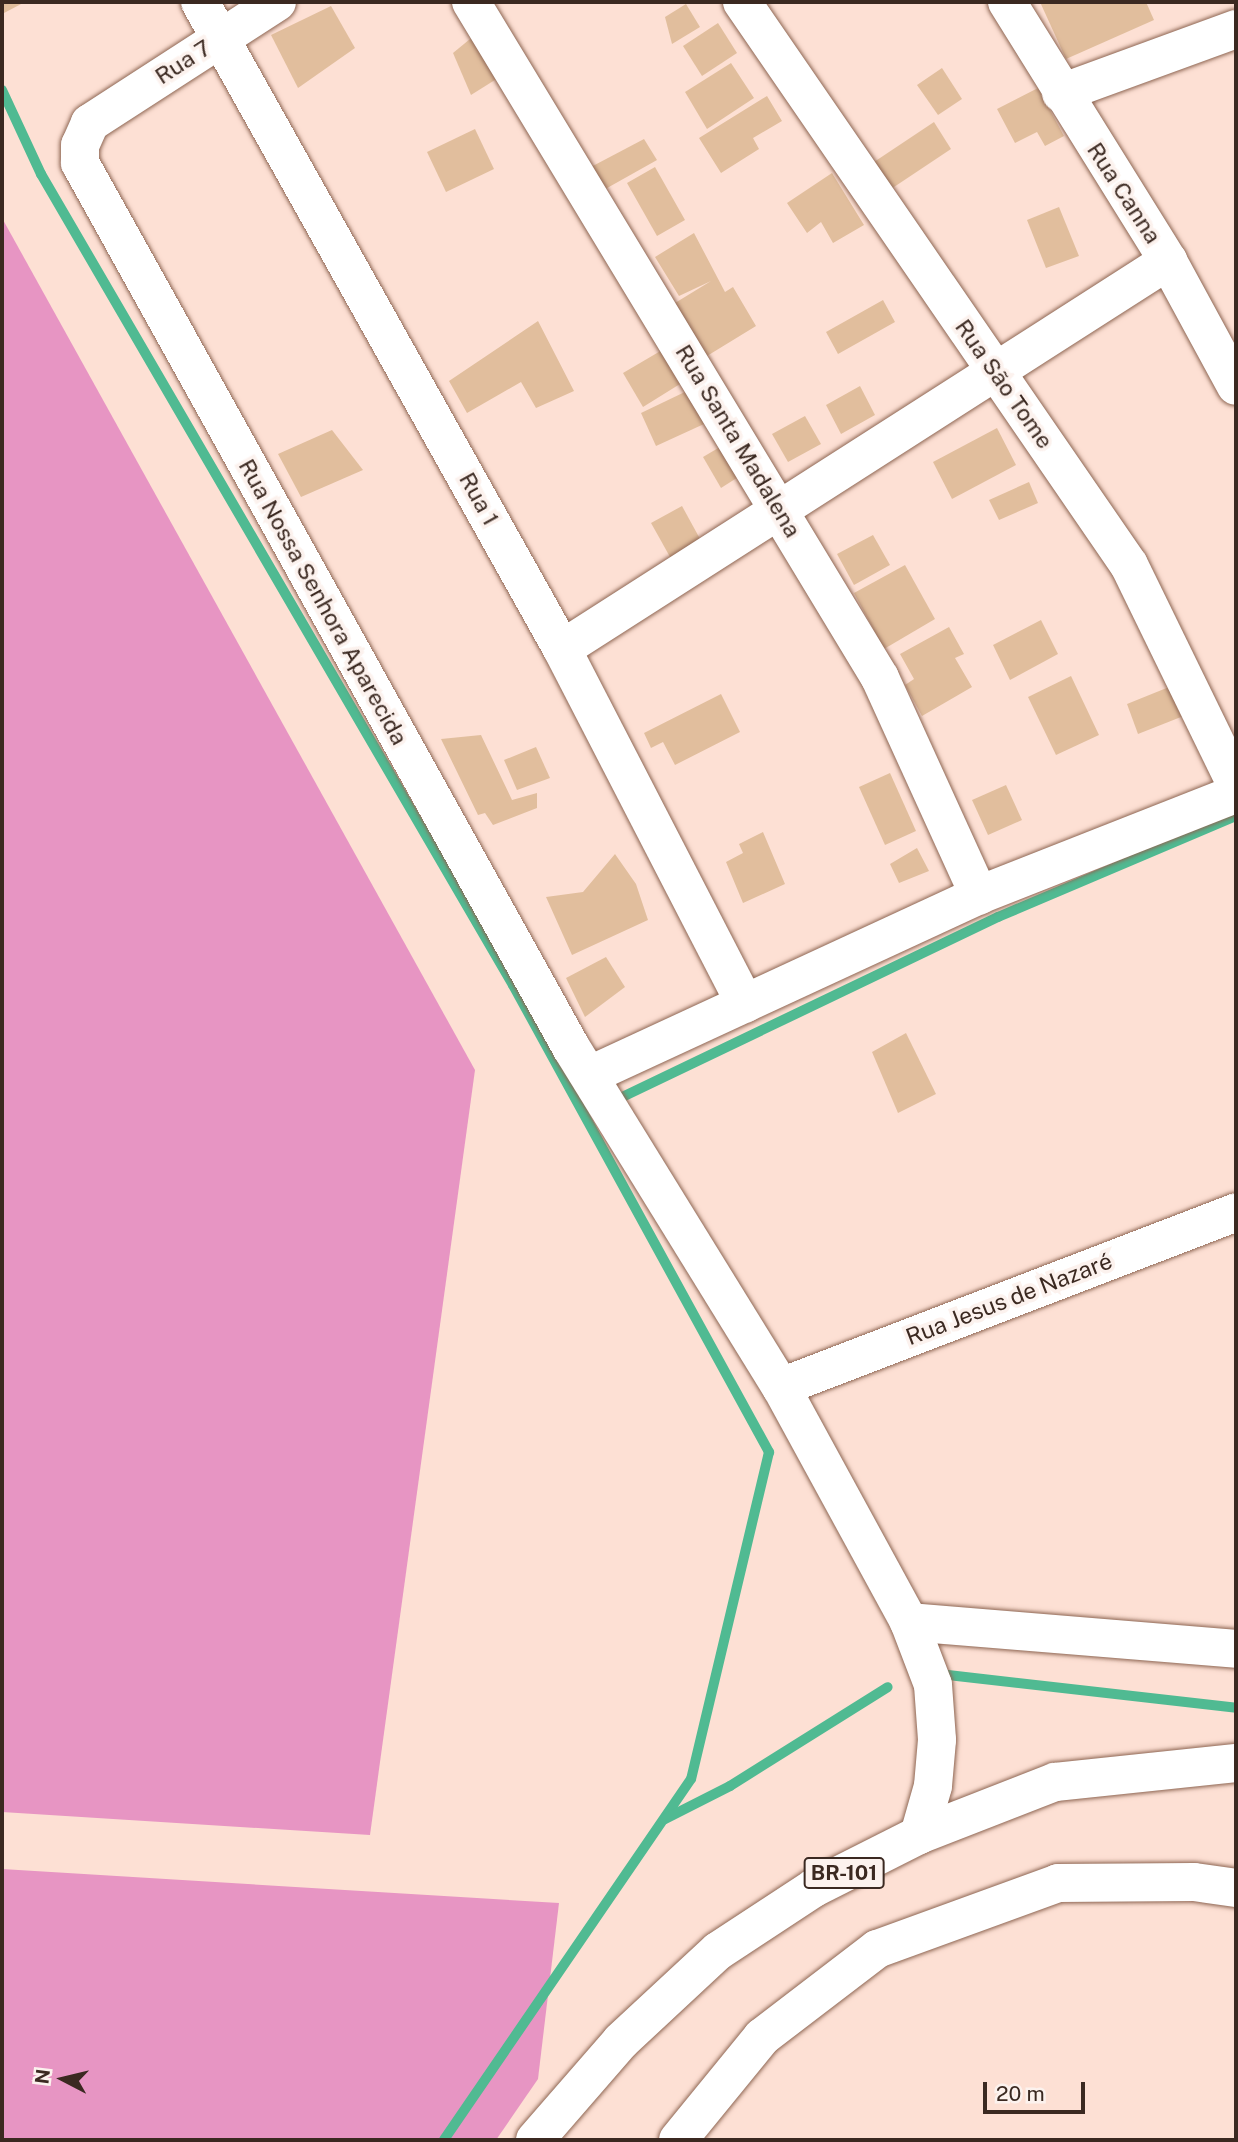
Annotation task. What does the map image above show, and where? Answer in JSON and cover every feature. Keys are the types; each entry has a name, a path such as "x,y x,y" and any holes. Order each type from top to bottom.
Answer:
{"main road":[{"name":"Rua 1","path":"200,2 562,649 745,1003"},
{"name":"Rua 7","path":"90,123 277,2"},
{"name":"Rua Santa Madalena","path":"471,2 880,678 979,895"},
{"name":"Rua São Tome","path":"742,2 1129,565 1236,784"},
{"name":"Rua Canna","path":"1007,2 1061,93 1168,261 1236,386"},
{"path":"1061,93 1236,29"},
{"name":"Rua Nossa Senhora Aparecida","path":"90,123 80,145 80,163 590,1075 781,1387 909,1622 933,1685 937,1740 933,1786 919,1835"},
{"path":"562,649 781,512 994,370 1168,261"},
{"path":"590,1075 979,895 1236,794"},
{"name":"Rua Jesus de Nazaré","path":"781,1387 1236,1212"},
{"path":"909,1622 1236,1649"},
{"name":"BR-101","path":"535,2140 621,2042 718,1951 814,1888 919,1835 1055,1782 1236,1763"},
{"path":"678,2140 762,2037 877,1949 1058,1883 1194,1882 1236,1888"}],"shaded area":[{"path":"2,218 475,1070 370,1835 2,1812"},
{"path":"2,1869 559,1903 538,2079 496,2140 2,2140"}],"building":[{"path":"2,2 25,2 4,13"},
{"path":"1040,2 1146,2 1154,20 1066,59"},
{"path":"686,4 700,27 672,44 665,17"},
{"path":"331,6 355,48 298,88 271,35"},
{"path":"718,23 737,53 702,76 683,46"},
{"path":"481,30 506,73 471,95 453,53"},
{"path":"731,63 754,98 707,129 685,92"},
{"path":"942,68 962,99 938,115 917,85"},
{"path":"1038,88 1064,136 1045,146 1037,132 1015,143 997,109"},
{"path":"767,96 782,121 753,138 759,149 721,173 699,138"},
{"path":"934,122 951,149 891,189 874,162"},
{"path":"475,129 494,169 446,192 427,152"},
{"path":"644,139 657,160 600,192 589,168"},
{"path":"655,167 685,220 657,236 627,183"},
{"path":"832,173 864,225 833,243 821,222 807,233 787,203"},
{"path":"1059,207 1079,256 1046,268 1027,220"},
{"path":"694,233 725,292 733,287 756,326 707,356 675,303 711,281 679,296 655,257"},
{"path":"883,300 895,322 838,354 826,332"},
{"path":"538,321 574,391 536,408 521,382 467,413 449,381"},
{"path":"669,346 688,379 643,407 623,373"},
{"path":"860,386 875,415 841,434 826,405"},
{"path":"689,390 704,424 656,446 641,413"},
{"path":"805,416 821,444 788,462 772,434"},
{"path":"997,428 1016,465 952,499 933,462"},
{"path":"332,430 363,470 301,497 278,454"},
{"path":"725,444 743,474 721,488 703,457"},
{"path":"1029,482 1038,503 999,520 989,500"},
{"path":"682,506 705,548 674,564 651,523"},
{"path":"873,535 890,565 854,585 837,554"},
{"path":"905,565 935,619 884,649 854,593"},
{"path":"1041,620 1058,654 1010,680 993,645"},
{"path":"949,627 964,654 955,658 972,687 922,716 905,685 914,679 900,654"},
{"path":"1071,676 1099,735 1056,755 1028,697"},
{"path":"1174,685 1186,715 1138,734 1127,704"},
{"path":"721,694 740,732 675,765 663,742 651,748 644,733"},
{"path":"481,735 512,800 537,793 537,808 493,825 485,813 478,815 441,739"},
{"path":"536,747 550,778 517,790 504,760"},
{"path":"890,773 916,831 885,845 859,787"},
{"path":"1006,785 1022,820 988,835 972,800"},
{"path":"763,832 785,884 743,903 726,862 743,853 739,844"},
{"path":"917,848 929,871 899,883 890,864"},
{"path":"615,854 636,884 648,920 572,955 546,897 583,892"},
{"path":"606,957 625,987 585,1017 566,978"},
{"path":"906,1033 936,1094 898,1113 872,1052"}],"waterway":[{"path":"2,90 41,174 513,985 769,1452 691,1779 444,2140"},
{"path":"616,1100 998,917 1236,816"},
{"path":"948,1675 1236,1708"},
{"path":"665,1819 730,1786 888,1687"}]}
